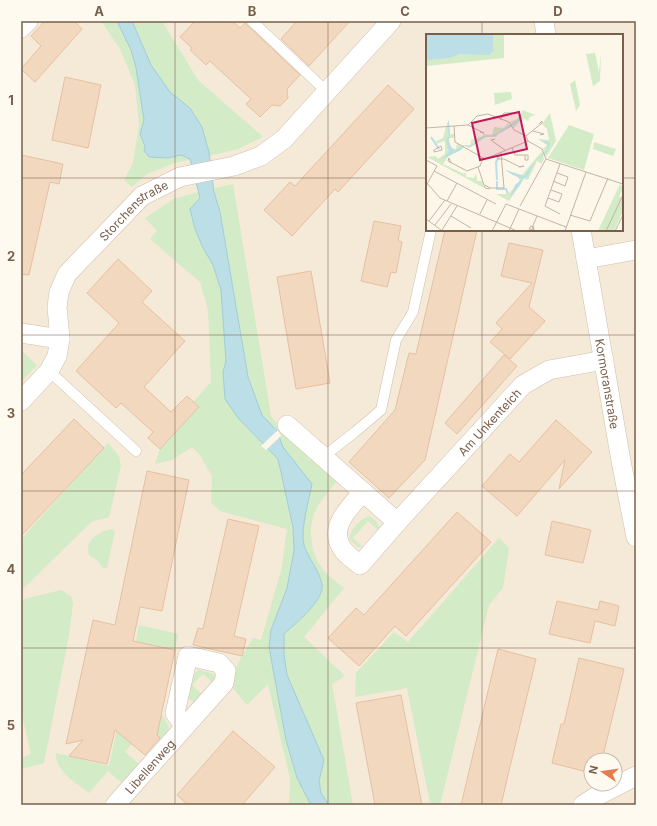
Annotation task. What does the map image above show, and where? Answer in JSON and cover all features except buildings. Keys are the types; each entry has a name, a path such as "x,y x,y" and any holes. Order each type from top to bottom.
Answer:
{"street":[{"path":"21,28 28,21"},
{"name":"Storchenstraße","path":"21,401 49,371 57,356 60,339 57,307 59,292 67,274 142,196 180,177 225,168 261,156 284,139 391,21"},
{"path":"544,21 546,34"},
{"name":"Kormoranstraße","path":"581,231 604,360 629,460 636,537"},
{"path":"586,260 636,250"},
{"path":"21,333 60,339"},
{"name":"Am Unkenteich","path":"363,492 340,521 336,537 343,550 360,565 397,522 523,385 548,370 604,360"},
{"path":"287,425 397,522"},
{"name":"Libellenweg","path":"115,805 184,726"},
{"path":"583,805 636,776"}],"lane":[{"path":"252,21 327,92"},
{"path":"323,457 356,432 381,410 396,340 413,312 431,231"},
{"path":"49,371 136,451"}],"shaded area":[{"path":"21,21 636,21 636,805 21,805"}],"green space":[{"path":"101,21 162,21 198,80 263,137 238,149 174,163 147,174 132,187 124,180 133,163 139,125 135,85 120,49"},
{"path":"233,184 271,416 284,433 336,482 321,501 315,512 312,521 311,539 315,557 320,565 327,574 344,588 304,637 345,676 332,684 353,805 289,805 290,779 268,684 247,705 228,682 253,638 261,640 282,567 287,529 220,511 211,503 212,476 200,455 192,447 172,460 155,464 160,449 183,424 182,415 211,382 208,310 200,282 150,239 157,231 145,218 174,199"},
{"path":"21,350 37,365 21,382"},
{"path":"108,443 119,456 121,466 109,517 91,522 21,590 21,539"},
{"path":"369,516 376,521 380,528 378,530 368,521 353,538 363,547 357,547 349,538 354,527 361,520"},
{"path":"111,529 115,531 107,568 103,568 97,560 89,555 88,549 94,537"},
{"path":"499,538 509,548 503,588 489,605 440,805 430,803 407,688 355,697 356,673 394,632 408,642"},
{"path":"61,590 71,596 73,603 69,635 44,763 21,769 21,758 31,754 21,711 21,600"},
{"path":"139,625 178,634 175,650 155,646 161,713 169,727 168,731 161,739 147,727 125,752 139,764 122,783 108,771 89,793 67,776 59,765 56,753 109,766"},
{"path":"199,670 214,674 216,679 214,684 203,674 192,685 203,695 199,701 194,702 189,699 190,687 194,675"}],"water":[{"path":"117,21 132,21 151,65 170,92 190,108 202,127 209,152 214,192 220,212 248,377 262,415 277,431 283,447 312,484 304,523 303,539 306,550 321,579 322,590 314,604 302,618 284,634 284,655 287,675 324,760 319,781 321,793 329,805 311,805 297,778 286,740 269,647 271,630 287,588 294,551 293,527 278,459 238,418 225,399 223,372 226,361 221,290 213,265 202,246 195,229 190,209 200,198 190,159 181,155 168,158 149,157 144,151 145,146 140,134 144,120 136,68 131,50"}],"pier":[{"path":"278,430 281,436 266,450 261,446"}]}
